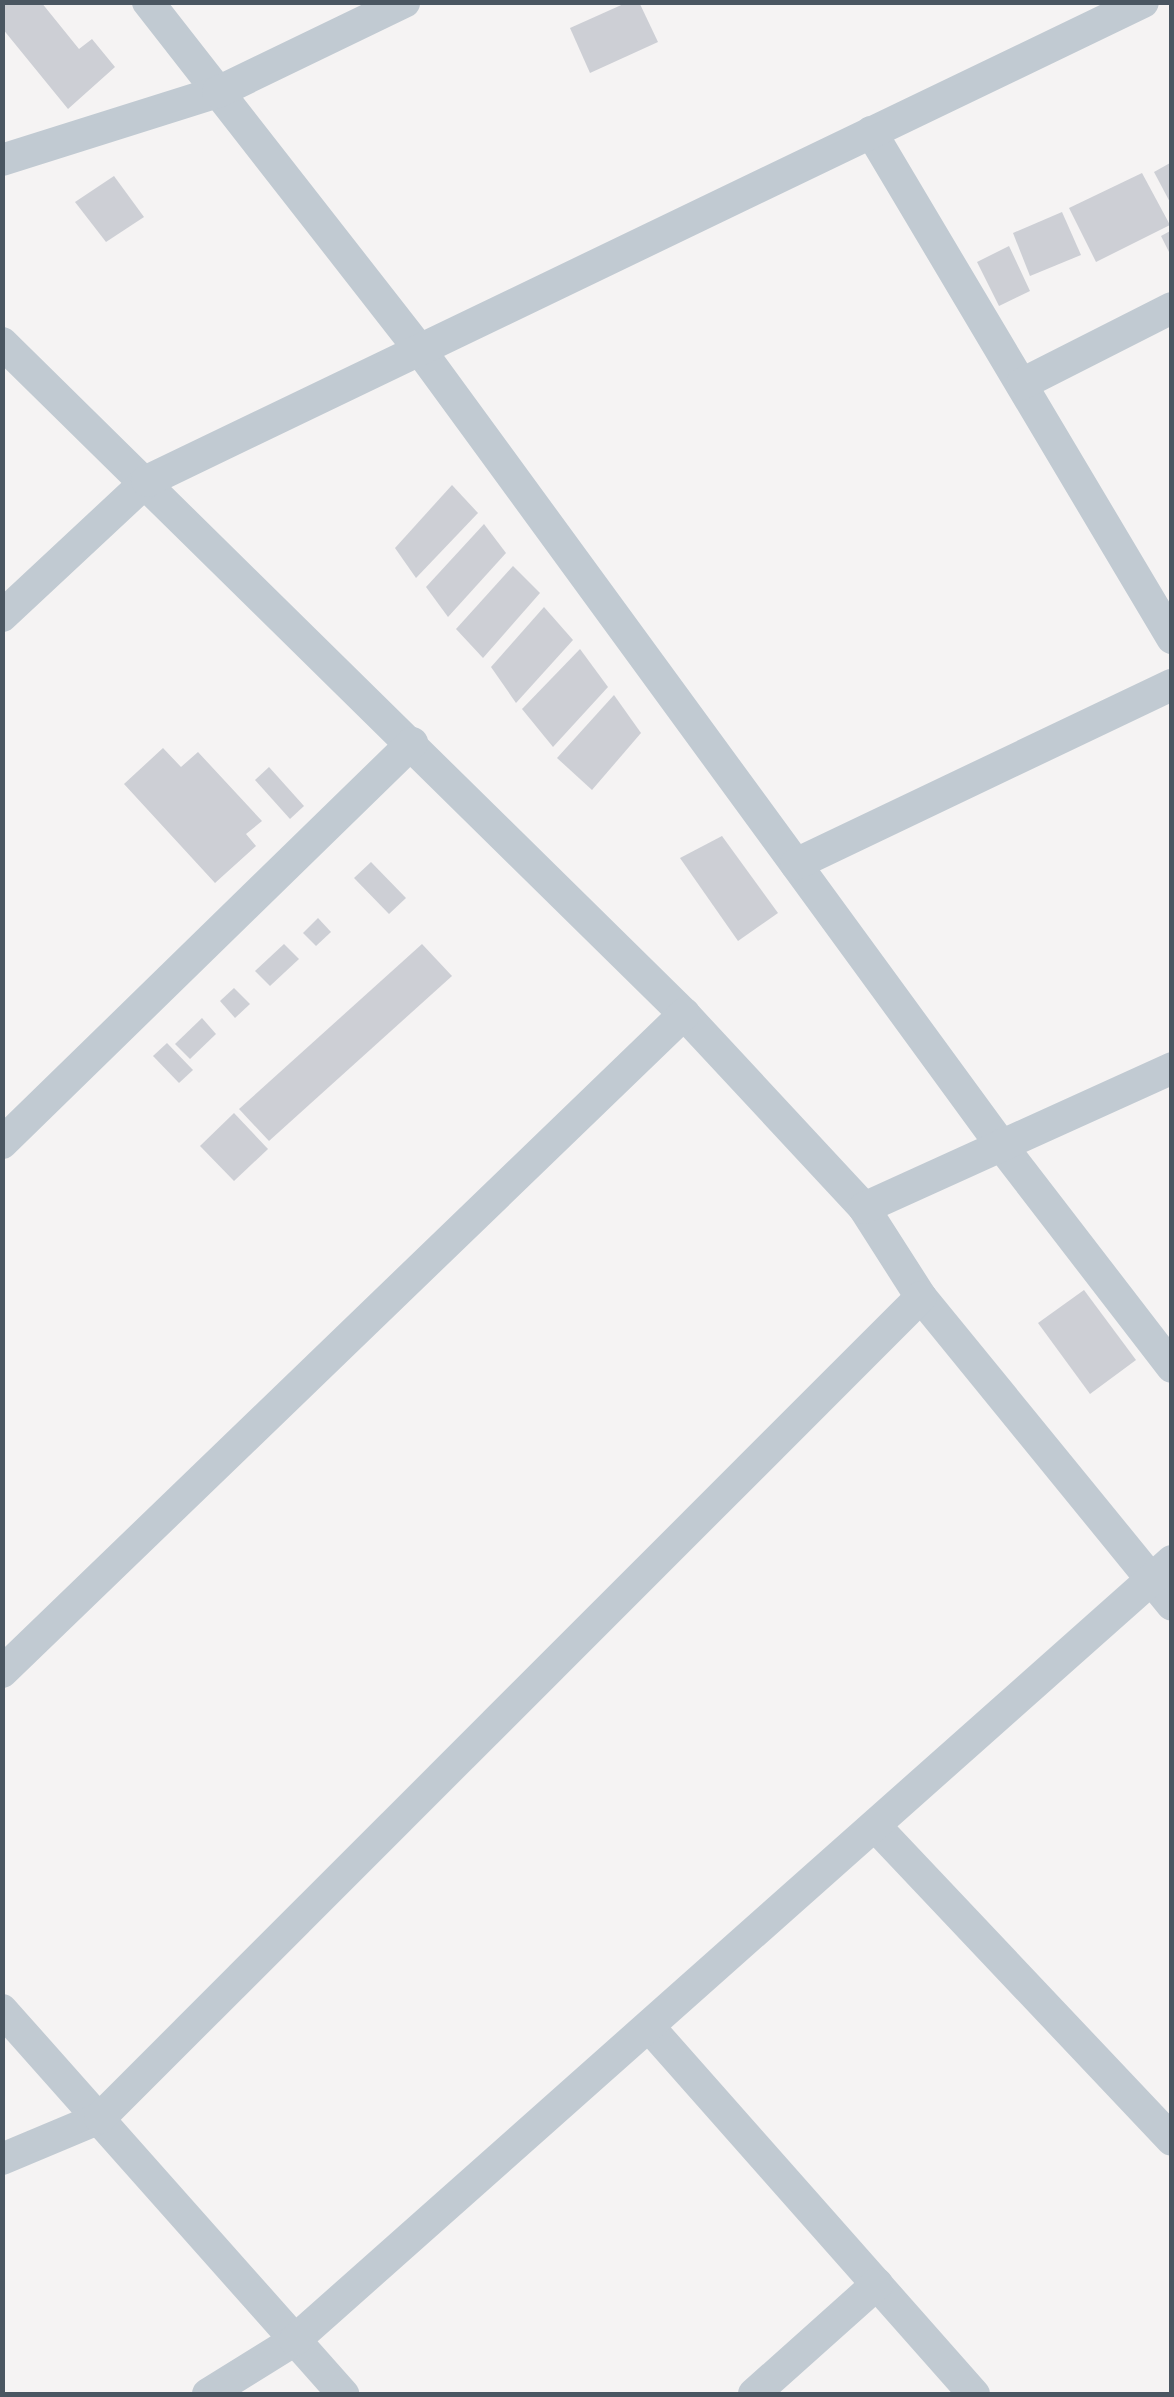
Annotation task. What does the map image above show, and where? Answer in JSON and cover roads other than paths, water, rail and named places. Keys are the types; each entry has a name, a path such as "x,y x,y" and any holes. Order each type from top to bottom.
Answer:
{"street":[{"path":"148,2 420,350 1001,1145 1172,1367"},
{"path":"2,160 218,92 404,2"},
{"path":"2,616 147,480 1143,2"},
{"path":"871,132 1172,638"},
{"path":"1022,384 1172,308"},
{"path":"2,342 147,480 684,1014 864,1208 922,1297 1159,1571 1172,1605"},
{"path":"796,864 1172,685"},
{"path":"2,1143 412,743"},
{"path":"2,1672 684,1014"},
{"path":"864,1208 1172,1068"},
{"path":"2,2158 100,2118 922,1297"},
{"path":"208,2394 295,2340 877,1828 1159,1571"},
{"path":"877,1828 1172,2140"},
{"path":"2,2010 343,2394"},
{"path":"650,2028 974,2394"},
{"path":"754,2394 877,2284"}]}
